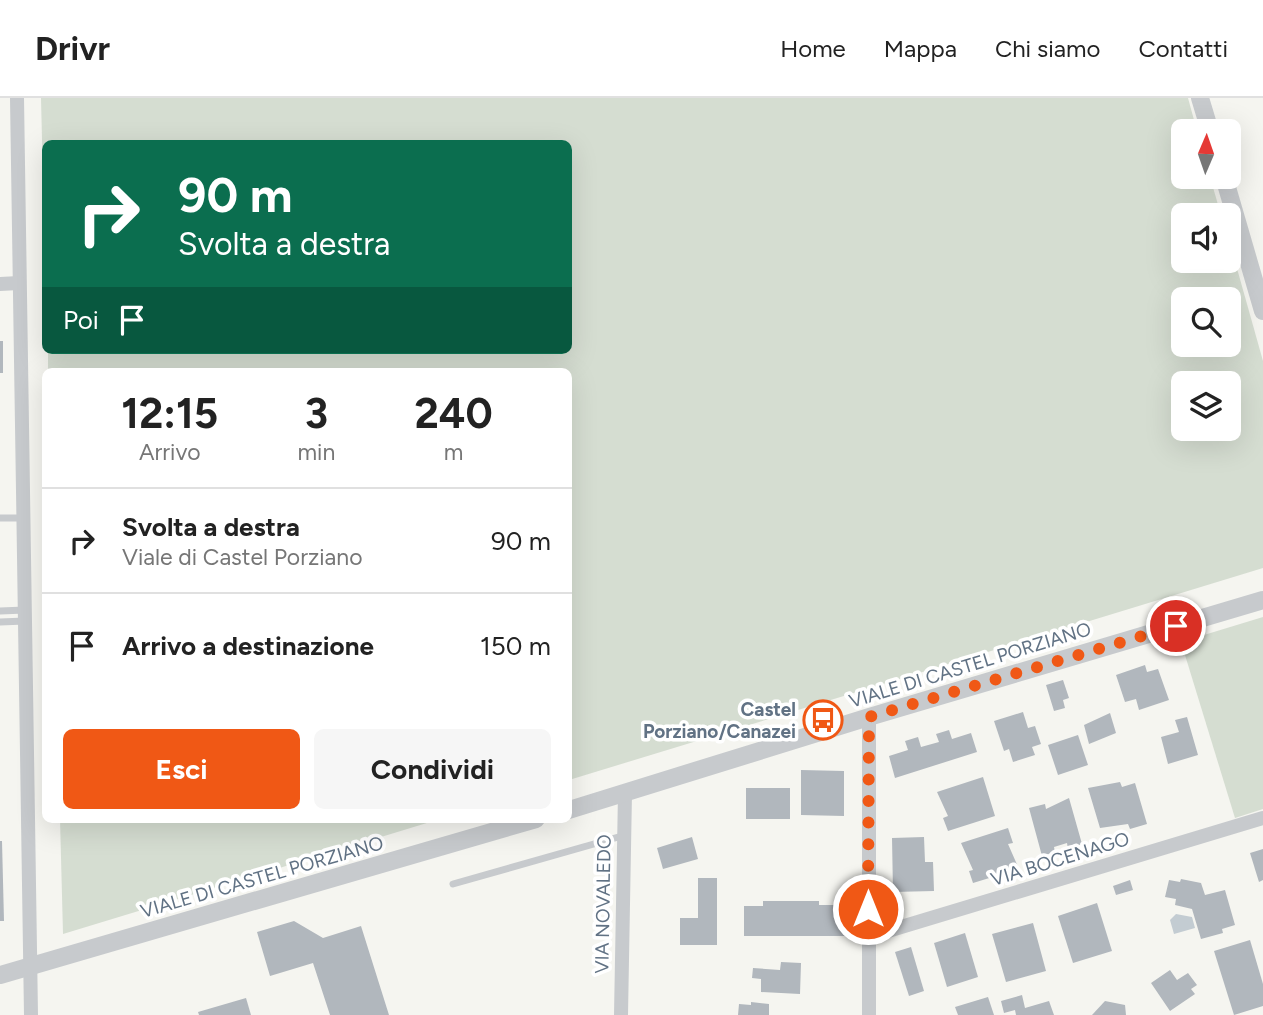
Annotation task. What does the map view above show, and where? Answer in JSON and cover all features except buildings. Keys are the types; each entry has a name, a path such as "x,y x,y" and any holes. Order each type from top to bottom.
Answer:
{"street":[{"path":"17,98 31,1015"},
{"path":"1200,98 1206,119"},
{"path":"1227,189 1263,311"},
{"path":"0,284 19,283"},
{"name":"VIALE DI CASTEL PORZIANO","path":"572,809 869,717 1263,600"},
{"path":"869,717 869,1015"},
{"name":"VIA NOVALEDO","path":"621,1015 622,836 625,793"},
{"name":"VIA BOCENAGO","path":"868,937 1263,818"},
{"name":"VIALE DI CASTEL PORZIANO","path":"0,975 522,823"}],"lane":[{"path":"0,518 23,518"},
{"path":"0,611 25,616"},
{"path":"0,622 25,616"},
{"path":"453,884 622,836"}],"shaded area":[{"path":"41,98 1188,98 1194,119 1171,119 1171,189 1213,189 1218,203 1171,203 1171,273 1238,273 1263,361 1263,568 572,779 572,368 48,368 48,354 572,354 572,140 42,140"},
{"path":"1263,617 1263,809 1235,818 1181,642"},
{"path":"60,823 427,823 63,934"},
{"path":"1176,914 1192,917 1195,928 1174,934 1170,920"}],"place":[{"name":"Castel Porziano/Canazei","path":"823,720"}],"route":[{"path":"868,909 869,717 1176,626"}]}
